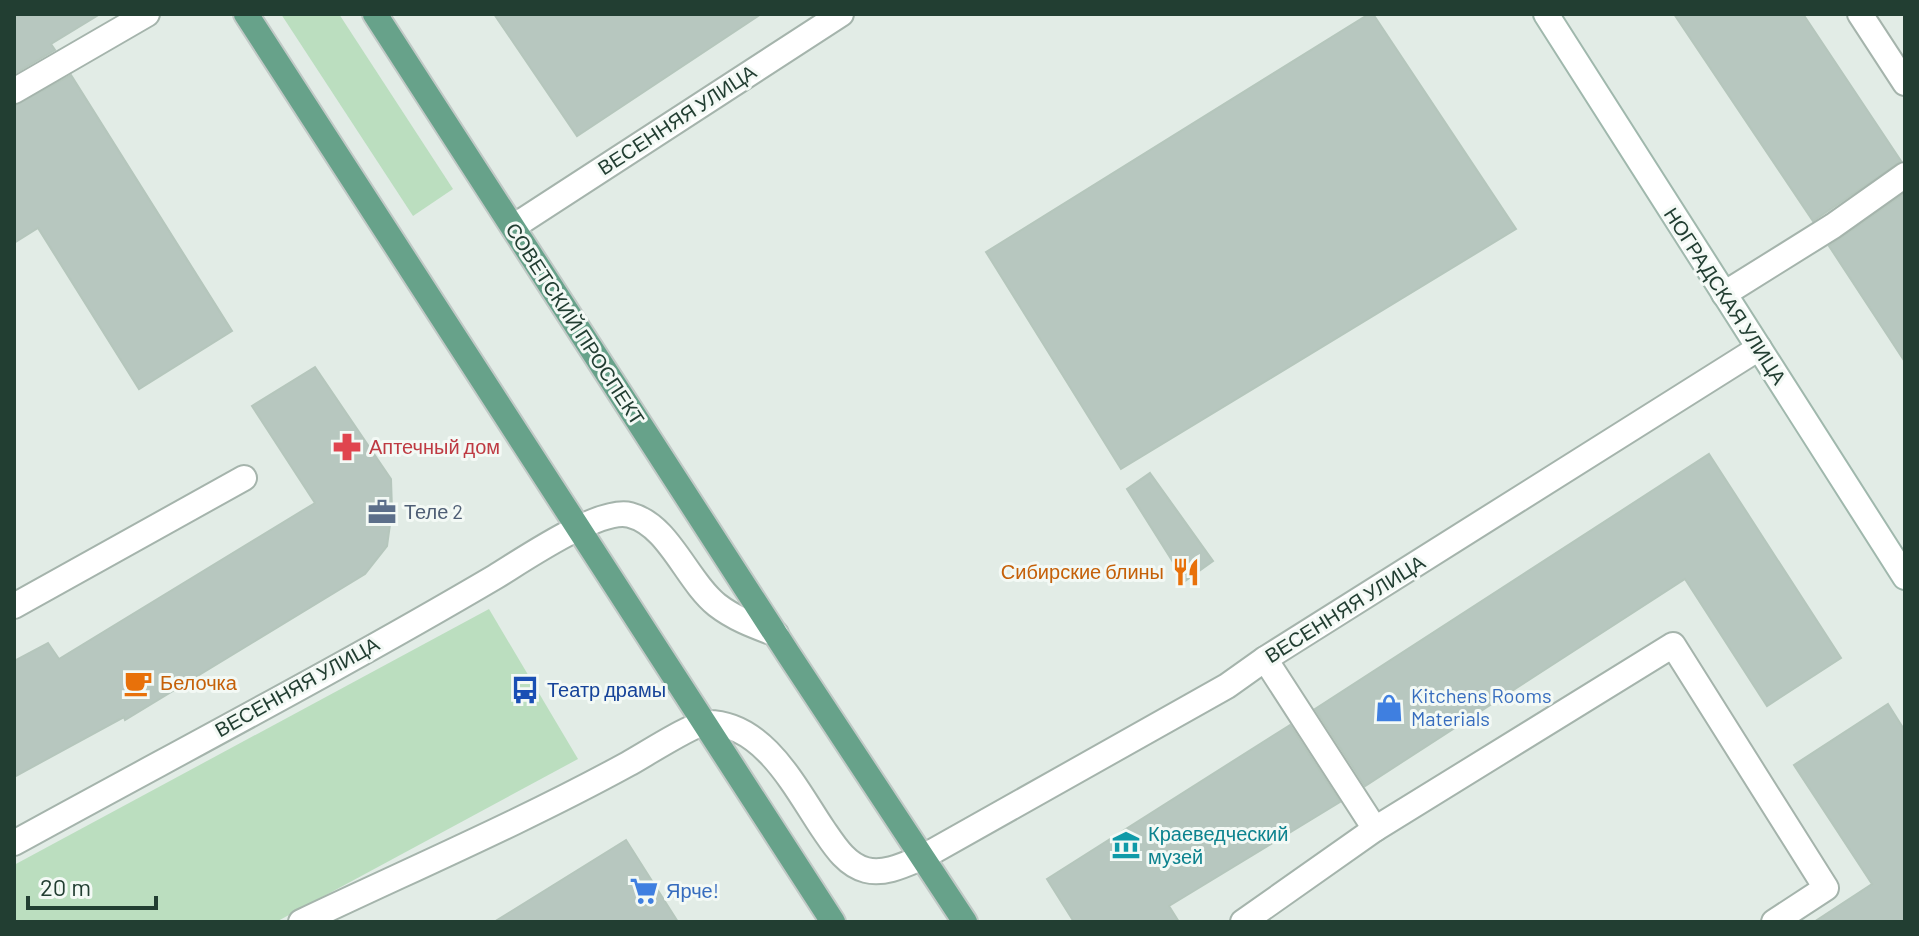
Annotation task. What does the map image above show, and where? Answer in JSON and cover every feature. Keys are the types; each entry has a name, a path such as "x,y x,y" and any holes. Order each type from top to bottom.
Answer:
{"main road":[{"path":"246,14 833,922"},
{"name":"СОВЕТСКИЙ ПРОСПЕКТ","path":"375,14 965,922"}],"street":[{"path":"14,91 147,14"},
{"name":"ВЕСЕННЯЯ УЛИЦА","path":"513,227 841,14"},
{"name":"НОГРАДСКАЯ УЛИЦА","path":"1546,14 1905,577"},
{"path":"1860,14 1905,83"},
{"path":"1724,294 1833,226 1905,175"},
{"name":"ВЕСЕННЯЯ УЛИЦА","path":"923,857 1227,686 1265,659 1759,348"},
{"path":"14,606 244,478"},
{"path":"578,528 606,516 628,514 647,521 661,534 715,604 742,622 776,634"},
{"name":"ВЕСЕННЯЯ УЛИЦА","path":"14,843 472,590 578,528"},
{"path":"1243,922 1375,829 1673,645 1826,888 1774,922"},
{"path":"1265,659 1375,829"},
{"path":"301,922 599,780 704,722 729,725 753,739 775,760 835,847 852,864 866,871 888,871 923,857"}],"green space":[{"path":"281,14 339,14 453,189 413,216"},
{"path":"489,609 578,759 276,922 14,922 14,865"}],"building":[{"path":"14,14 100,14 51,44 55,50 14,74"},
{"path":"494,14 761,14 577,136"},
{"path":"1373,14 1516,229 1121,469 986,252"},
{"path":"1674,14 1803,14 1901,161 1813,221"},
{"path":"71,75 232,331 139,389 38,228 14,243 14,106"},
{"path":"1905,193 1905,362 1829,246"},
{"path":"315,367 391,479 392,510 387,546 365,574 125,720 124,717 14,777 14,661 48,643 59,659 315,503 252,406"},
{"path":"1709,454 1841,658 1767,706 1685,579 1365,786 1315,709"},
{"path":"1150,473 1213,561 1185,581 1127,489"},
{"path":"1888,704 1905,731 1905,922 1814,922 1872,884 1794,765"},
{"path":"1290,725 1340,802 1169,906 1179,922 1074,922 1047,879"},
{"path":"626,840 678,922 494,922"}],"place":[{"name":"Аптечный дом","path":"347,447"},
{"name":"Теле 2","path":"382,512"},
{"name":"Сибирские блины","path":"1186,572"},
{"name":"Белочка","path":"138,683"},
{"name":"Театр драмы","path":"525,690"},
{"name":"Kitchens Rooms Materials","path":"1389,708"},
{"name":"Краеведческий музей","path":"1126,845"},
{"name":"Ярче!","path":"644,891"}]}
